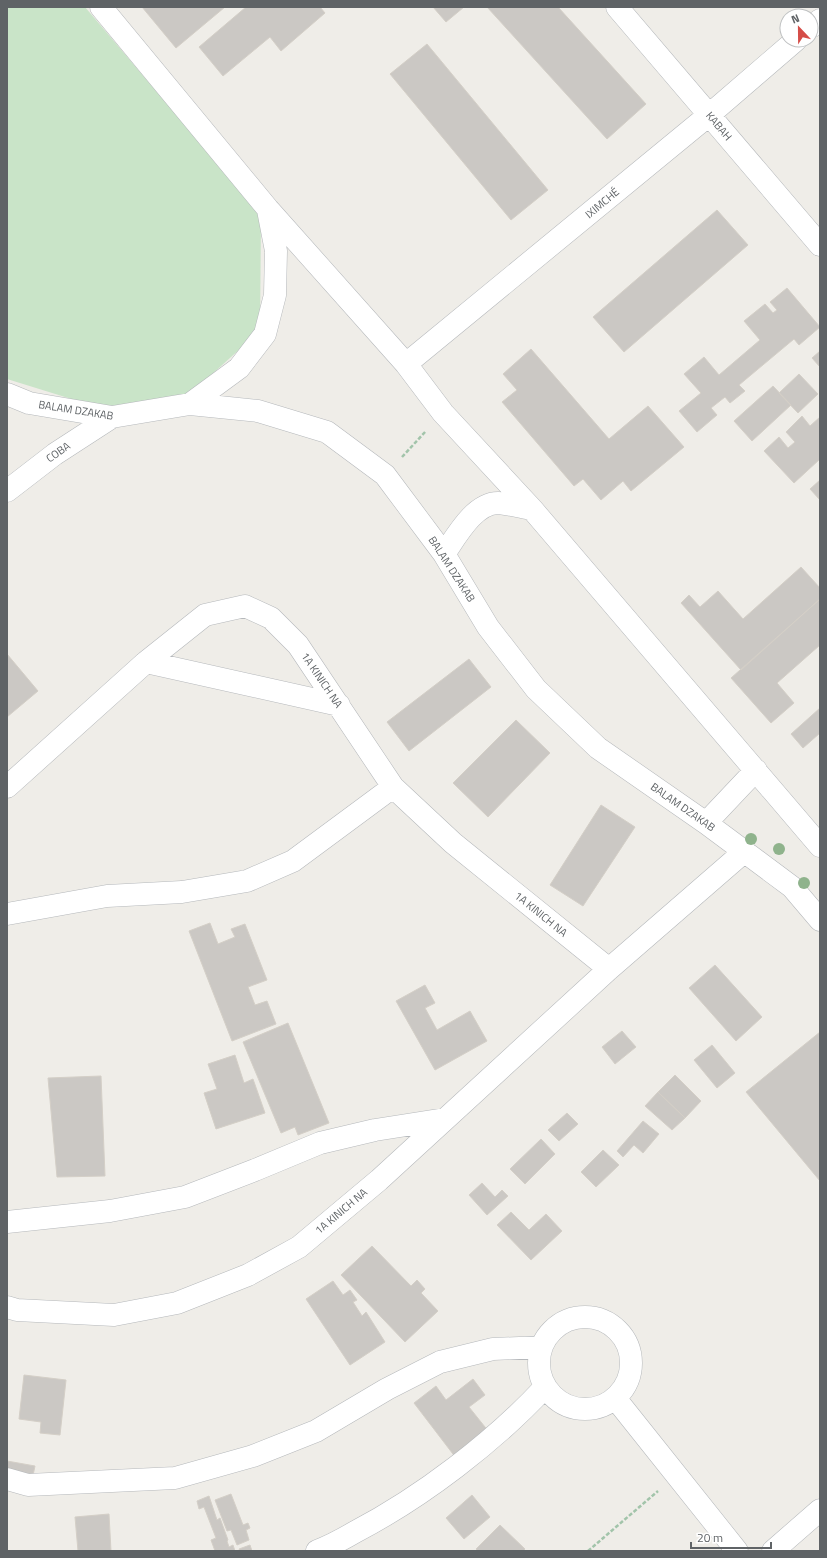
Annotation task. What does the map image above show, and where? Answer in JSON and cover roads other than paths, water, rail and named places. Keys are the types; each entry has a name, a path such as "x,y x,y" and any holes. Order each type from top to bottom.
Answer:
{"street":[{"path":"101,7 268,209 406,364 443,413 532,509 820,846"},
{"name":"KABAH","path":"617,7 820,245"},
{"name":"IXIMCHÉ","path":"406,364 709,115 787,48"},
{"path":"190,404 239,368 265,334 275,295 276,251 268,209"},
{"name":"BALAM DZAKAB","path":"7,394 29,403 112,418 190,404 258,410 327,432 386,475 444,554 488,627 536,689 598,748 706,822 792,887 820,920"},
{"name":"COBA","path":"7,491 55,454 112,418"},
{"path":"444,554 466,523 480,509 497,503 532,509"},
{"name":"1A KINICH NA","path":"7,787 146,662 205,614 245,606 271,618 298,644 393,787 453,843 609,970"},
{"path":"146,662 339,705"},
{"path":"706,822 756,770"},
{"path":"7,914 107,896 182,892 247,881 293,862 393,787"},
{"name":"1A KINICH NA","path":"7,1307 17,1310 114,1315 177,1303 248,1275 299,1247 378,1180 609,970 745,851"},
{"path":"7,1222 110,1211 185,1197 320,1143 375,1130 445,1119"},
{"path":"581,1317 594,1318 606,1322 617,1329 625,1340 629,1351 631,1364 629,1377 624,1388 615,1398 605,1404 594,1408 583,1409 571,1407 561,1403 545,1387 539,1367 539,1356 542,1347 548,1335 557,1326 569,1320 581,1317"},
{"path":"7,1479 28,1485 175,1478 253,1456 316,1431 386,1389 440,1362 493,1350 542,1347"},
{"path":"317,1551 383,1517 456,1466 523,1410 545,1387"},
{"path":"615,1398 737,1551"},
{"path":"773,1551 820,1510"}]}
